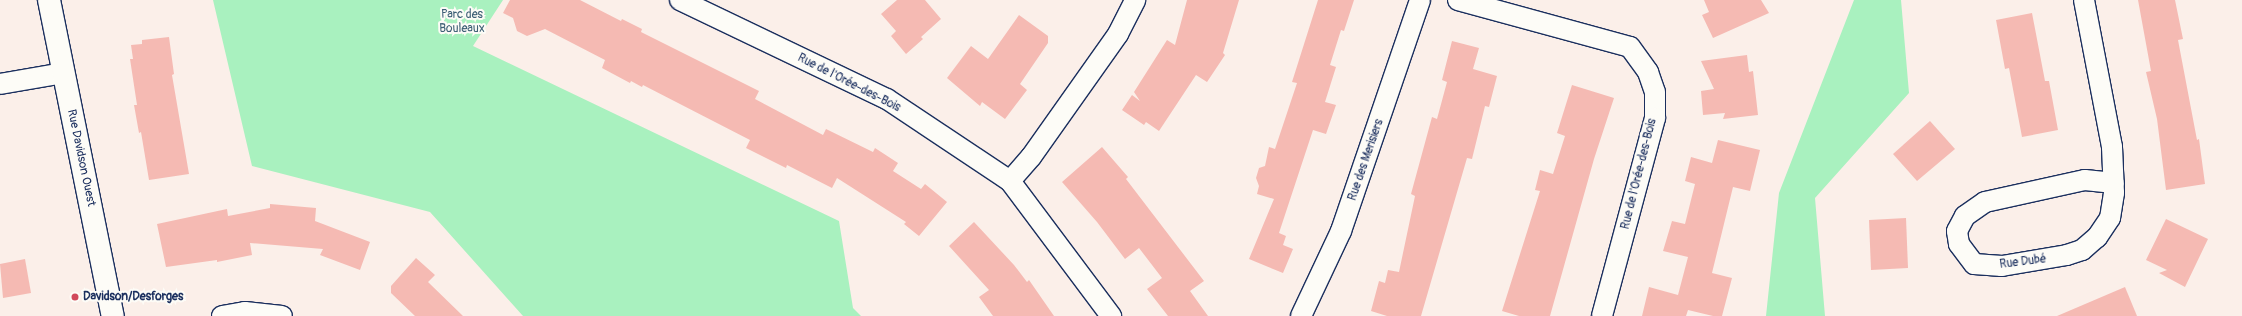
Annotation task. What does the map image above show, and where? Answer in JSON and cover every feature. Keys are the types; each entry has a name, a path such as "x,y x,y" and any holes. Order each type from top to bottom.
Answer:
{"street":[{"name":"Rue Davidson Ouest","path":"49,0 113,316"},
{"name":"Rue de l'Orée-des-Bois","path":"680,0 887,100 1010,181 1110,316"},
{"path":"1010,181 1031,157 1118,34 1136,0"},
{"name":"Rue des Merisiers","path":"1301,316 1341,231 1420,0"},
{"name":"Rue de l'Orée-des-Bois","path":"1458,0 1630,47 1648,72 1655,92 1655,118 1602,316"},
{"name":"Rue Dubé","path":"2084,0 2112,147 2114,183 2110,218 2097,237 2082,250 2067,255 2002,266 1974,264 1959,244 1957,231 1965,216 1985,202 2085,180 2114,183"},
{"path":"0,84 63,73"},
{"path":"222,316 245,312 282,316"}],"green space":[{"name":"Parc des Bouleaux","path":"213,0 503,0 473,46 839,221 853,308 861,316 523,316 430,212 252,166"},
{"path":"1854,0 1901,0 1909,93 1815,198 1825,316 1766,316 1779,193"}],"building":[{"path":"510,0 580,0 621,21 622,19 642,29 641,32 759,91 755,99 823,135 826,129 873,152 875,148 898,163 893,171 921,189 925,184 947,202 919,236 904,224 906,222 837,178 832,188 787,165 786,168 746,148 750,140 643,85 642,87 631,81 630,83 602,68 605,60 545,29 527,36 517,31 513,18 503,13"},
{"path":"897,0 925,0 941,19 921,37 923,39 906,54 891,36 896,31 881,14"},
{"path":"1187,0 1239,0 1223,53 1225,55 1207,82 1196,75 1159,131 1146,122 1144,125 1122,110 1132,95 1140,101 1134,92 1167,40 1175,45"},
{"path":"1318,0 1354,0 1344,31 1341,30 1330,65 1336,67 1325,102 1336,105 1326,134 1313,130 1279,233 1286,236 1283,245 1293,249 1283,273 1249,259 1274,199 1257,194 1259,186 1256,178 1259,168 1265,166 1269,147 1275,149 1297,83 1292,82"},
{"path":"1704,0 1761,0 1769,13 1713,38 1702,15 1709,12"},
{"path":"2138,0 2175,0 2183,39 2178,40 2197,140 2199,139 2205,184 2166,190 2157,119 2146,72 2151,71"},
{"path":"2032,13 2045,81 2049,81 2058,130 2022,137 2009,68 2005,69 1996,20"},
{"path":"1019,15 1048,36 1048,43 1020,84 1027,90 1005,119 982,102 980,106 947,78 971,46 988,59"},
{"path":"169,37 174,74 172,75 189,174 149,180 141,132 139,133 134,105 137,105 130,59 133,59 131,45 142,44 142,40"},
{"path":"1452,41 1479,48 1473,69 1497,76 1489,107 1485,106 1472,159 1467,158 1421,316 1387,316 1371,311 1379,281 1385,283 1388,270 1399,272 1415,196 1411,194 1432,117 1437,119 1447,82 1442,80"},
{"path":"1747,55 1749,72 1753,71 1758,115 1723,119 1725,113 1703,115 1701,91 1714,89 1701,61"},
{"path":"1572,85 1614,98 1594,159 1550,316 1519,316 1502,311 1540,191 1535,190 1540,170 1553,174 1565,136 1557,133"},
{"path":"1930,121 1955,149 1917,181 1893,154"},
{"path":"1718,140 1760,150 1750,191 1733,187 1712,273 1732,278 1722,316 1713,316 1688,310 1686,316 1642,316 1649,287 1678,295 1688,257 1663,251 1672,221 1685,224 1695,184 1685,181 1691,157 1712,163"},
{"path":"1102,147 1128,177 1126,179 1204,281 1190,291 1208,316 1168,316 1147,289 1162,278 1139,248 1125,259 1097,222 1062,182"},
{"path":"270,204 316,208 315,221 370,242 360,270 320,255 323,249 250,243 252,255 217,262 217,260 166,267 157,224 227,209 228,216 270,208"},
{"path":"1906,218 1908,268 1871,270 1869,220"},
{"path":"2166,219 2208,239 2185,287 2159,273 2167,270 2146,260"},
{"path":"974,222 1014,265 1027,282 1029,280 1054,316 993,316 979,297 989,290 949,246"},
{"path":"416,258 435,275 428,282 463,316 415,316 391,293 391,286"},
{"path":"25,259 31,293 3,298 0,264"},
{"path":"2125,287 2137,316 2057,316"}],"place":[{"name":"Davidson/Desforges","path":"75,297"}]}
